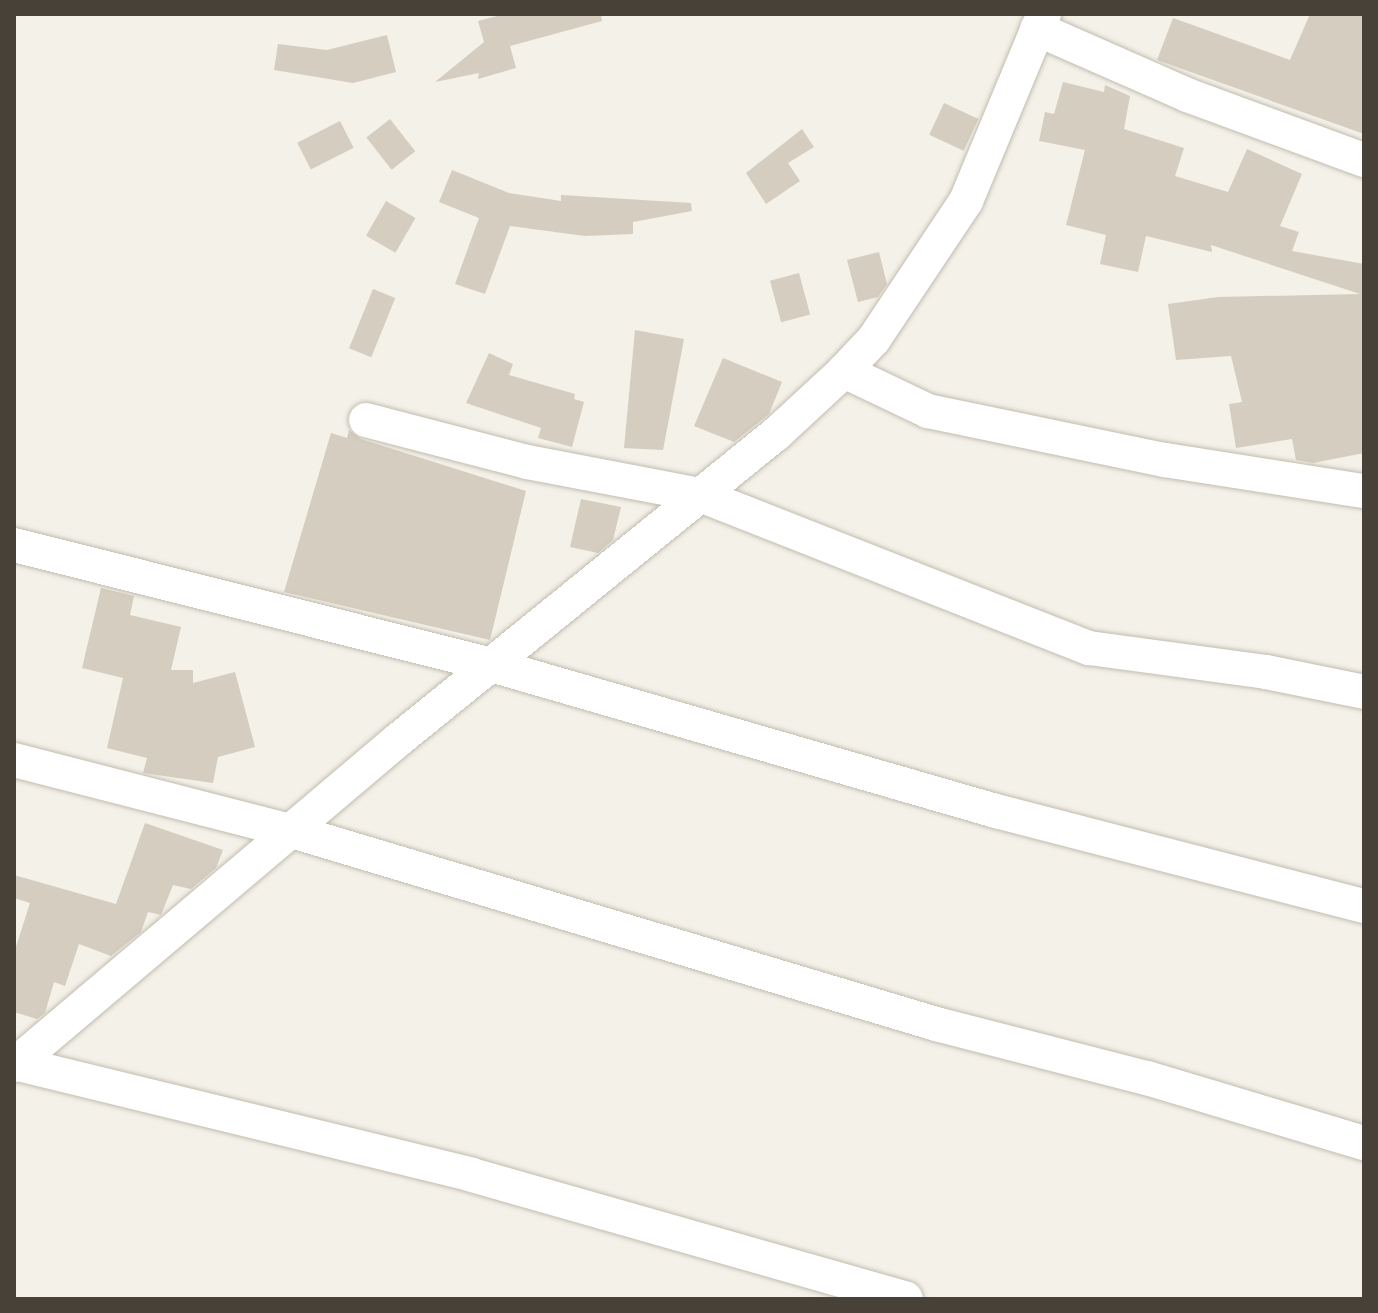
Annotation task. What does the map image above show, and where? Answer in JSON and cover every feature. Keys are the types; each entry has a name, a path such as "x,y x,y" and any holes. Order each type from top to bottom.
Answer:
{"street":[{"path":"15,1064 491,665 700,495 844,371 874,339 966,201 1040,22 1187,95 1364,160"},
{"path":"844,371 928,411 1165,460 1364,491"},
{"path":"366,420 527,462 700,495 1089,648 1266,672 1364,692"},
{"path":"14,545 491,665 996,811 1364,906"},
{"path":"14,760 295,832 936,1024 1147,1078 1364,1143"},
{"path":"15,1064 472,1175 906,1299"}],"building":[{"path":"505,14 601,14 602,21 510,46 516,68 478,79 479,73 435,82 484,42 478,21"},
{"path":"1310,14 1364,14 1364,134 1157,60 1173,18 1290,60"},
{"path":"387,35 396,72 353,83 274,70 278,44 327,50"},
{"path":"1063,82 1104,92 1105,85 1130,96 1124,129 1184,148 1175,176 1228,192 1247,149 1302,174 1280,226 1299,232 1292,251 1364,264 1364,453 1313,463 1296,460 1292,439 1236,448 1229,404 1242,402 1231,356 1176,360 1168,304 1218,297 1360,294 1211,245 1212,252 1146,236 1138,272 1100,264 1106,235 1066,225 1085,150 1039,141 1045,112 1054,114"},
{"path":"944,103 978,119 964,151 929,135"},
{"path":"390,119 415,151 392,170 366,137"},
{"path":"340,121 354,148 311,170 297,143"},
{"path":"802,129 814,147 788,163 800,181 766,204 746,173"},
{"path":"452,170 509,193 561,201 561,195 691,203 692,211 633,222 633,234 585,236 510,226 485,294 455,284 479,218 439,202"},
{"path":"386,201 415,218 395,253 366,236"},
{"path":"879,252 887,284 878,297 858,302 847,260"},
{"path":"799,273 810,315 781,322 770,281"},
{"path":"373,289 395,298 371,357 349,348"},
{"path":"635,330 684,339 663,450 624,448"},
{"path":"489,353 513,364 509,375 575,394 574,399 584,402 572,447 538,438 541,428 466,403"},
{"path":"723,358 782,382 769,414 734,442 694,426"},
{"path":"349,430 361,439 526,491 490,640 284,592 331,433 347,438"},
{"path":"581,499 621,507 613,540 598,553 570,547"},
{"path":"101,588 134,596 130,615 181,627 171,670 193,670 193,683 235,672 255,747 218,757 213,783 143,773 147,758 107,748 123,678 82,668"},
{"path":"145,823 223,850 216,868 191,889 173,885 161,915 148,912 141,932 111,956 79,944 65,986 54,982 45,1013 37,1019 14,1012 14,953 30,903 14,898 14,875 116,904"}]}
